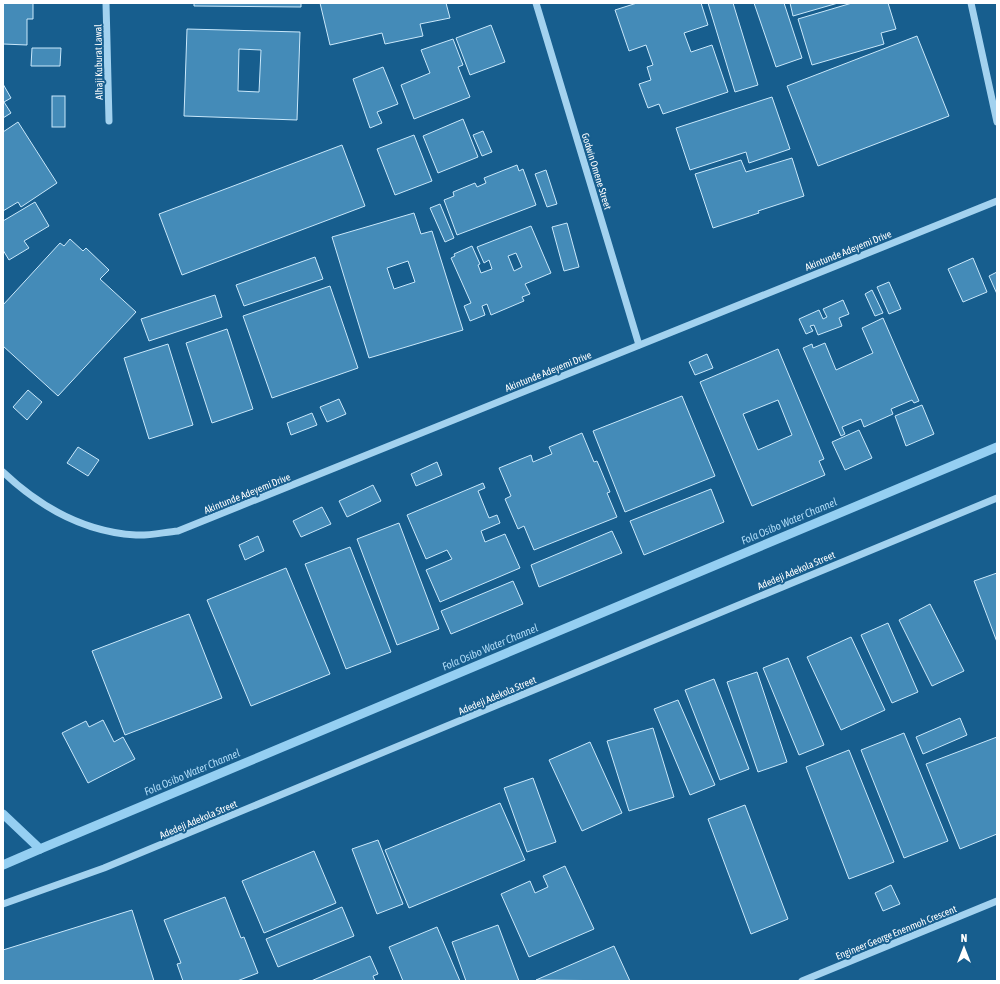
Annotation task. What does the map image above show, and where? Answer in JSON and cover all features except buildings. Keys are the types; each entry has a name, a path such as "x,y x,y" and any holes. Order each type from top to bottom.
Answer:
{"street":[{"name":"Alhaji Kuburat Lawal","path":"106,3 109,121"},
{"name":"Godwin Omene Street","path":"536,3 639,346"},
{"path":"971,3 997,122"},
{"name":"Akintunde Adeyemi Drive","path":"3,472 24,491 62,516 101,531 137,535 178,531 997,201"},
{"name":"Adedeji Adekola Street","path":"3,904 104,868 997,498"},
{"name":"Engineer George Enenmoh Crescent","path":"802,981 813,979 997,901"}],"waterway":[{"name":"Fola Osibo Water Channel","path":"3,814 40,849 997,447"},
{"path":"3,865 40,849"}]}
